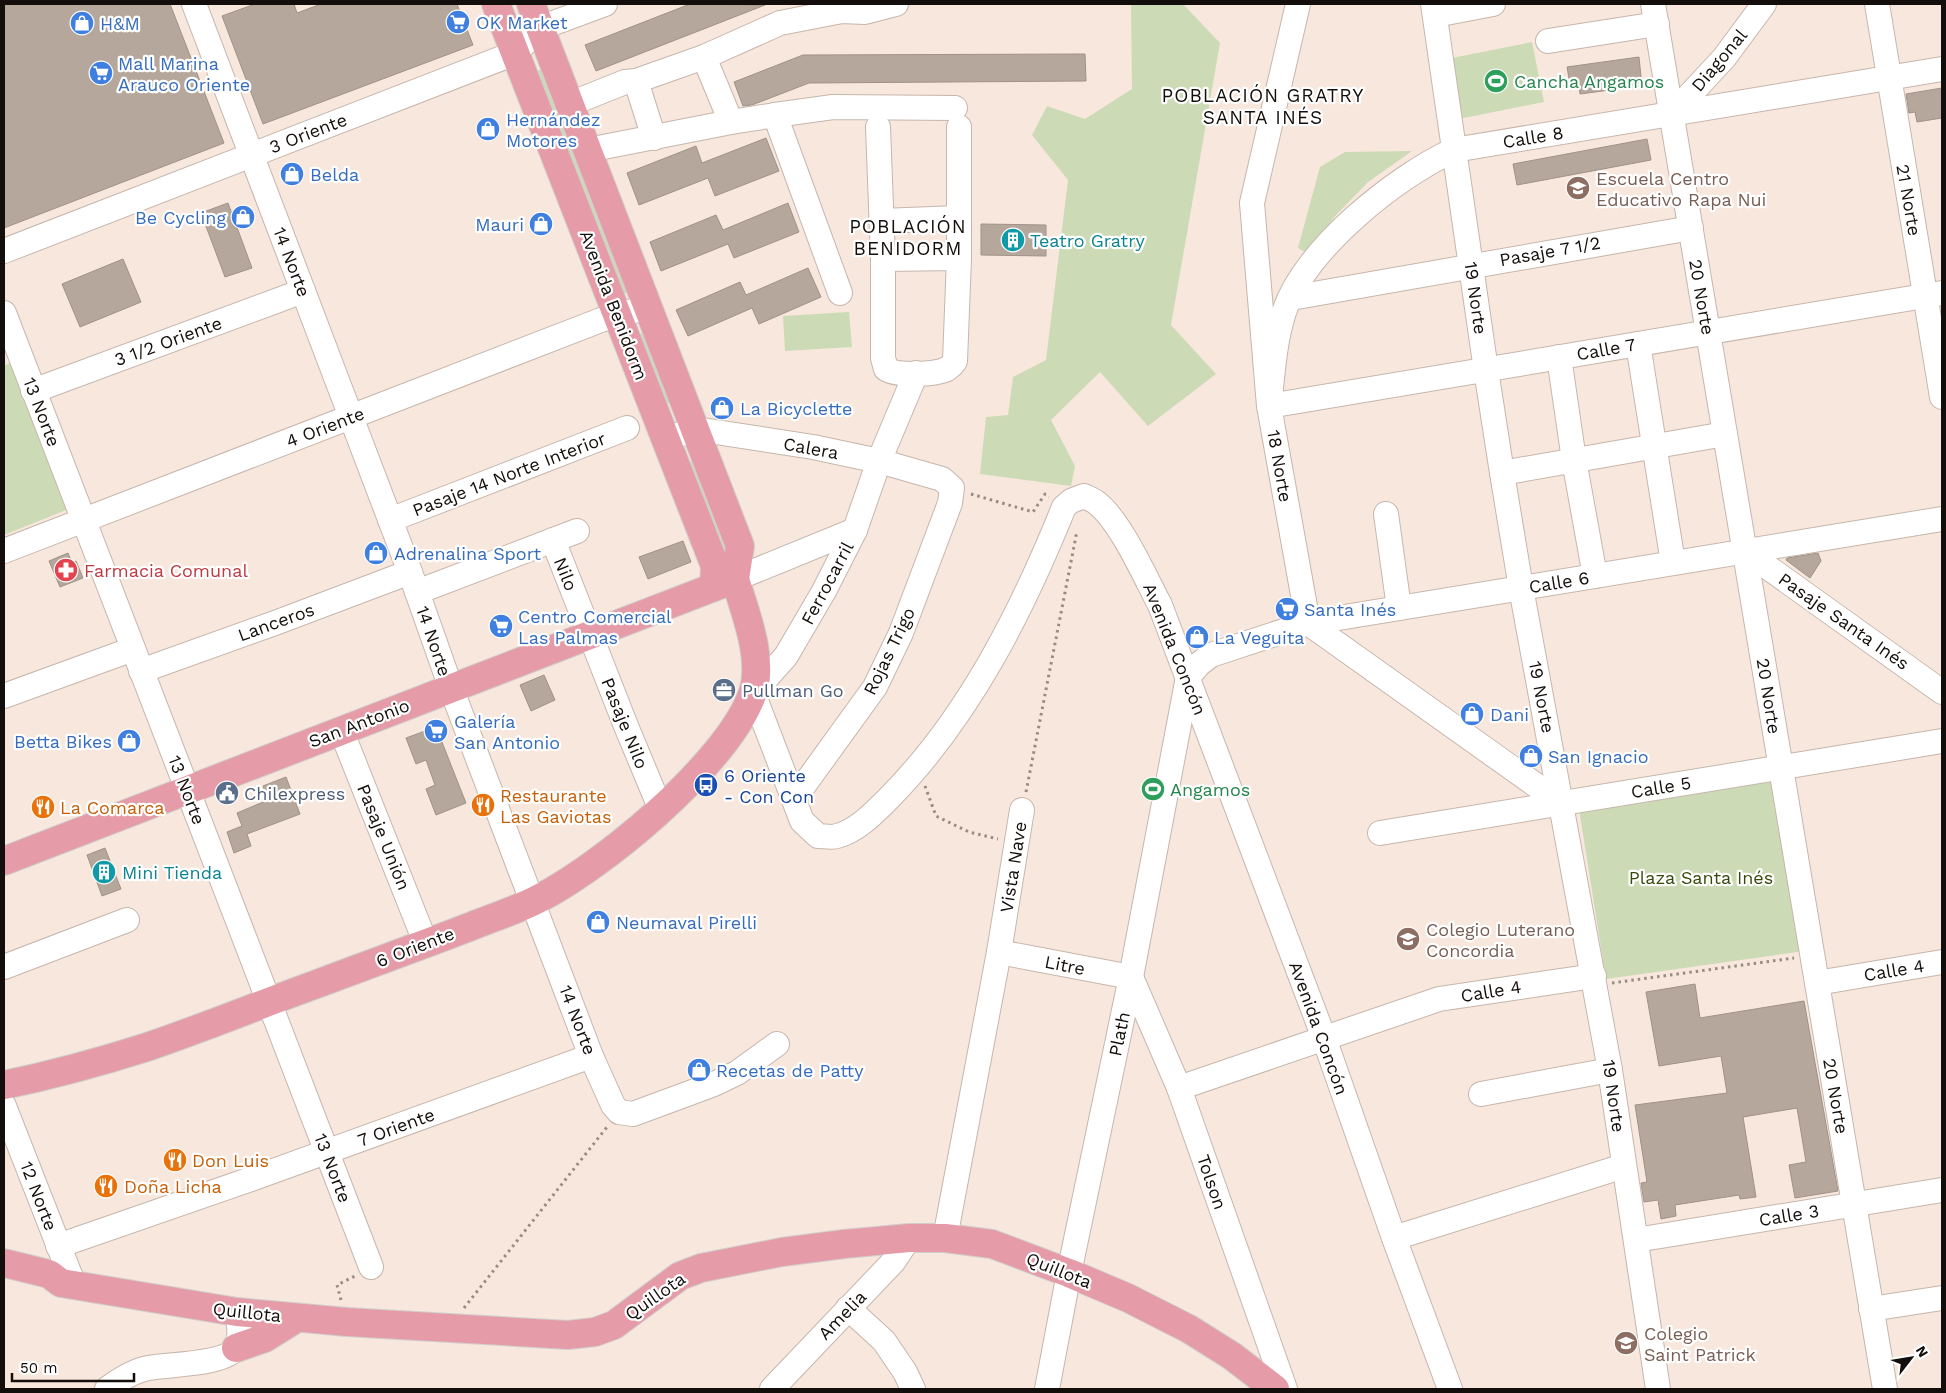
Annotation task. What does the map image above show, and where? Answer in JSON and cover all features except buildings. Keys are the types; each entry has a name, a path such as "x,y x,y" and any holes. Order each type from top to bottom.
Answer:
{"main road":[{"name":"Avenida Benidorm","path":"496,4 715,566 752,635 756,663 753,693"},
{"name":"Avenida Benidorm","path":"535,16 740,546 725,583"},
{"name":"San Antonio","path":"4,861 725,583"},
{"name":"6 Oriente","path":"4,1086 148,1046 426,944 533,902 572,879 661,810 716,752 738,723 753,693"},
{"name":"Quillota","path":"4,1263 49,1274 68,1284 178,1304 237,1312 347,1322 568,1335 595,1332 614,1325 680,1276 701,1268 782,1252 844,1244 909,1238 945,1238 992,1244 1069,1272 1128,1298 1189,1329 1232,1356 1274,1389"},
{"name":"Quillota","path":"4,1280 50,1288 68,1284"},
{"path":"236,1348 265,1338 297,1318"}],"street":[{"name":"14 Norte","path":"194,4 390,520 450,688 591,1056 613,1105 619,1112"},
{"name":"3 Oriente","path":"4,250 515,53 535,16 605,4"},
{"path":"570,104 625,82 636,81 704,57 780,23 844,7 865,12 896,4"},
{"name":"18 Norte","path":"1298,4 1252,203 1270,406 1308,622"},
{"path":"1434,10 1493,4"},
{"name":"Diagonal","path":"1672,114 1724,58 1764,4"},
{"name":"21 Norte","path":"1876,4 1889,78 1934,294 1942,397"},
{"name":"19 Norte","path":"1434,10 1502,473 1521,588 1594,976 1658,1389"},
{"path":"1548,41 1655,14"},
{"name":"20 Norte","path":"1655,14 1885,1389"},
{"path":"704,57 731,122"},
{"name":"Calle 8","path":"1270,406 1275,347 1285,311 1298,282 1321,253 1352,220 1411,173 1430,161 1454,150 1942,69"},
{"path":"636,81 654,138"},
{"path":"588,150 731,122 833,107 957,118 959,258 955,361 952,366 941,372 896,374 886,369 884,364 883,259 878,127"},
{"path":"775,115 840,293"},
{"path":"882,221 959,218"},
{"name":"Pasaje 7 1/2","path":"1291,298 1691,228"},
{"path":"883,259 959,258"},
{"name":"3 1/2 Oriente","path":"34,391 303,291"},
{"name":"Calle 7","path":"1270,406 1934,294"},
{"name":"4 Oriente","path":"4,551 618,314 648,308"},
{"name":"13 Norte","path":"4,314 371,1267"},
{"path":"1638,344 1674,563"},
{"path":"1559,357 1574,460 1595,576"},
{"name":"Ferrocarril","path":"753,693 786,656 824,591 855,530 865,506 879,461 916,374"},
{"name":"Pasaje 14 Norte Interior","path":"390,520 628,428"},
{"name":"Calera","path":"666,439 696,429 813,447 879,461 942,479 952,488"},
{"path":"1502,473 1725,434"},
{"name":"Rojas Trigo","path":"794,799 874,686 901,633 950,503 952,488"},
{"path":"753,693 802,821 818,836 837,836 854,828 876,811 918,767 944,733 976,684 1020,609 1074,501"},
{"name":"Avenida Concón","path":"1074,501 1097,503 1108,515 1126,540 1160,605 1324,1038 1394,1238 1450,1389"},
{"path":"1386,514 1399,608"},
{"name":"Calle 6","path":"1188,677 1210,655 1308,622 1942,519"},
{"path":"725,583 855,530"},
{"name":"Lanceros","path":"4,696 413,582 577,531"},
{"name":"Nilo","path":"553,540 590,635"},
{"name":"Pasaje Santa Inés","path":"1745,551 1942,692"},
{"path":"1308,622 1562,803"},
{"name":"Pasaje Nilo","path":"590,635 661,810"},
{"name":"Plath","path":"1047,1389 1069,1272 1131,977 1188,677"},
{"name":"Pasaje Unión","path":"341,730 426,944"},
{"name":"Calle 5","path":"1380,833 1942,740"},
{"name":"Vista Nave","path":"945,1238 999,952 1020,821"},
{"path":"4,966 127,920"},
{"name":"Litre","path":"999,952 1131,977"},
{"name":"Calle 4","path":"1817,983 1942,962"},
{"name":"Calle 4","path":"1179,1088 1440,999 1594,976"},
{"name":"Tolson","path":"1131,977 1179,1088 1284,1389"},
{"path":"619,1112 633,1114 714,1084 737,1073 777,1044"},
{"name":"7 Oriente","path":"58,1246 134,1221 591,1056"},
{"path":"1481,1094 1610,1070"},
{"name":"12 Norte","path":"4,1106 58,1246 68,1284"},
{"path":"1394,1238 1624,1166"},
{"name":"Calle 3","path":"1636,1240 1942,1190"},
{"name":"Amelia","path":"772,1389 893,1262 909,1238"},
{"path":"1872,1309 1942,1298"},
{"path":"848,1308 884,1340 905,1372 913,1389"},
{"path":"107,1389 119,1380 147,1368 209,1360 227,1355 236,1348 240,1333 237,1312"}],"path":[{"path":"952,488 1033,512 1045,494 1074,501"},
{"name":"Vista Nave","path":"1020,821 1074,501"},
{"path":"918,767 936,816 970,832 1004,841 1006,831 1020,821"},
{"path":"1594,976 1607,984 1812,956"},
{"path":"448,1328 619,1112"},
{"path":"347,1322 337,1285 371,1267"}],"green space":[{"path":"1131,4 1183,4 1220,43 1171,325 1216,374 1148,426 1100,372 1051,420 1075,466 1071,486 980,474 986,417 1008,415 1013,377 1046,360 1068,180 1032,135 1047,106 1085,119 1132,89"},
{"name":"Cancha Angamos","path":"1532,42 1544,102 1459,119 1447,59"},
{"path":"542,69 629,288 625,294 620,294 533,73"},
{"path":"1412,151 1368,182 1336,215 1307,253 1298,248 1320,167 1345,152"},
{"path":"849,312 852,347 785,351 783,316"},
{"path":"646,332 673,401 665,405 639,334"},
{"path":"14,361 71,508 4,535 4,366"},
{"path":"698,459 732,548 722,554 689,462"},
{"name":"Plaza Santa Inés","path":"1774,777 1804,951 1606,979 1579,809"}],"place":[{"name":"OK Market","path":"458,22"},
{"name":"H&M","path":"82,23"},
{"name":"Mall Marina Arauco Oriente","path":"101,73"},
{"name":"Cancha Angamos","path":"1496,81"},
{"name":"Hernández Motores","path":"488,129"},
{"name":"Belda","path":"292,174"},
{"name":"Escuela Centro Educativo Rapa Nui","path":"1578,188"},
{"name":"Be Cycling","path":"243,217"},
{"name":"Mauri","path":"541,224"},
{"name":"Teatro Gratry","path":"1013,240"},
{"name":"La Bicyclette","path":"722,408"},
{"name":"Adrenalina Sport","path":"376,553"},
{"name":"Farmacia Comunal","path":"66,570"},
{"name":"Santa Inés","path":"1287,609"},
{"name":"Centro Comercial Las Palmas","path":"501,626"},
{"name":"La Veguita","path":"1197,637"},
{"name":"Pullman Go","path":"724,690"},
{"name":"Dani","path":"1472,714"},
{"name":"Galería San Antonio","path":"436,731"},
{"name":"Betta Bikes","path":"129,741"},
{"name":"San Ignacio","path":"1531,756"},
{"name":"6 Oriente - Con Con","path":"706,785"},
{"name":"Angamos","path":"1153,789"},
{"name":"Chilexpress","path":"227,793"},
{"name":"Restaurante Las Gaviotas","path":"483,805"},
{"name":"La Comarca","path":"43,807"},
{"name":"Mini Tienda","path":"104,872"},
{"name":"Neumaval Pirelli","path":"598,922"},
{"name":"Colegio Luterano Concordia","path":"1408,939"},
{"name":"Recetas de Patty","path":"699,1070"},
{"name":"Don Luis","path":"175,1160"},
{"name":"Doña Licha","path":"106,1186"},
{"name":"Colegio Saint Patrick","path":"1626,1343"}],"district":[{"name":"POBLACIÓN GRATRY SANTA INÉS","path":"1263,106"},
{"name":"POBLACIÓN BENIDORM","path":"908,237"}]}
